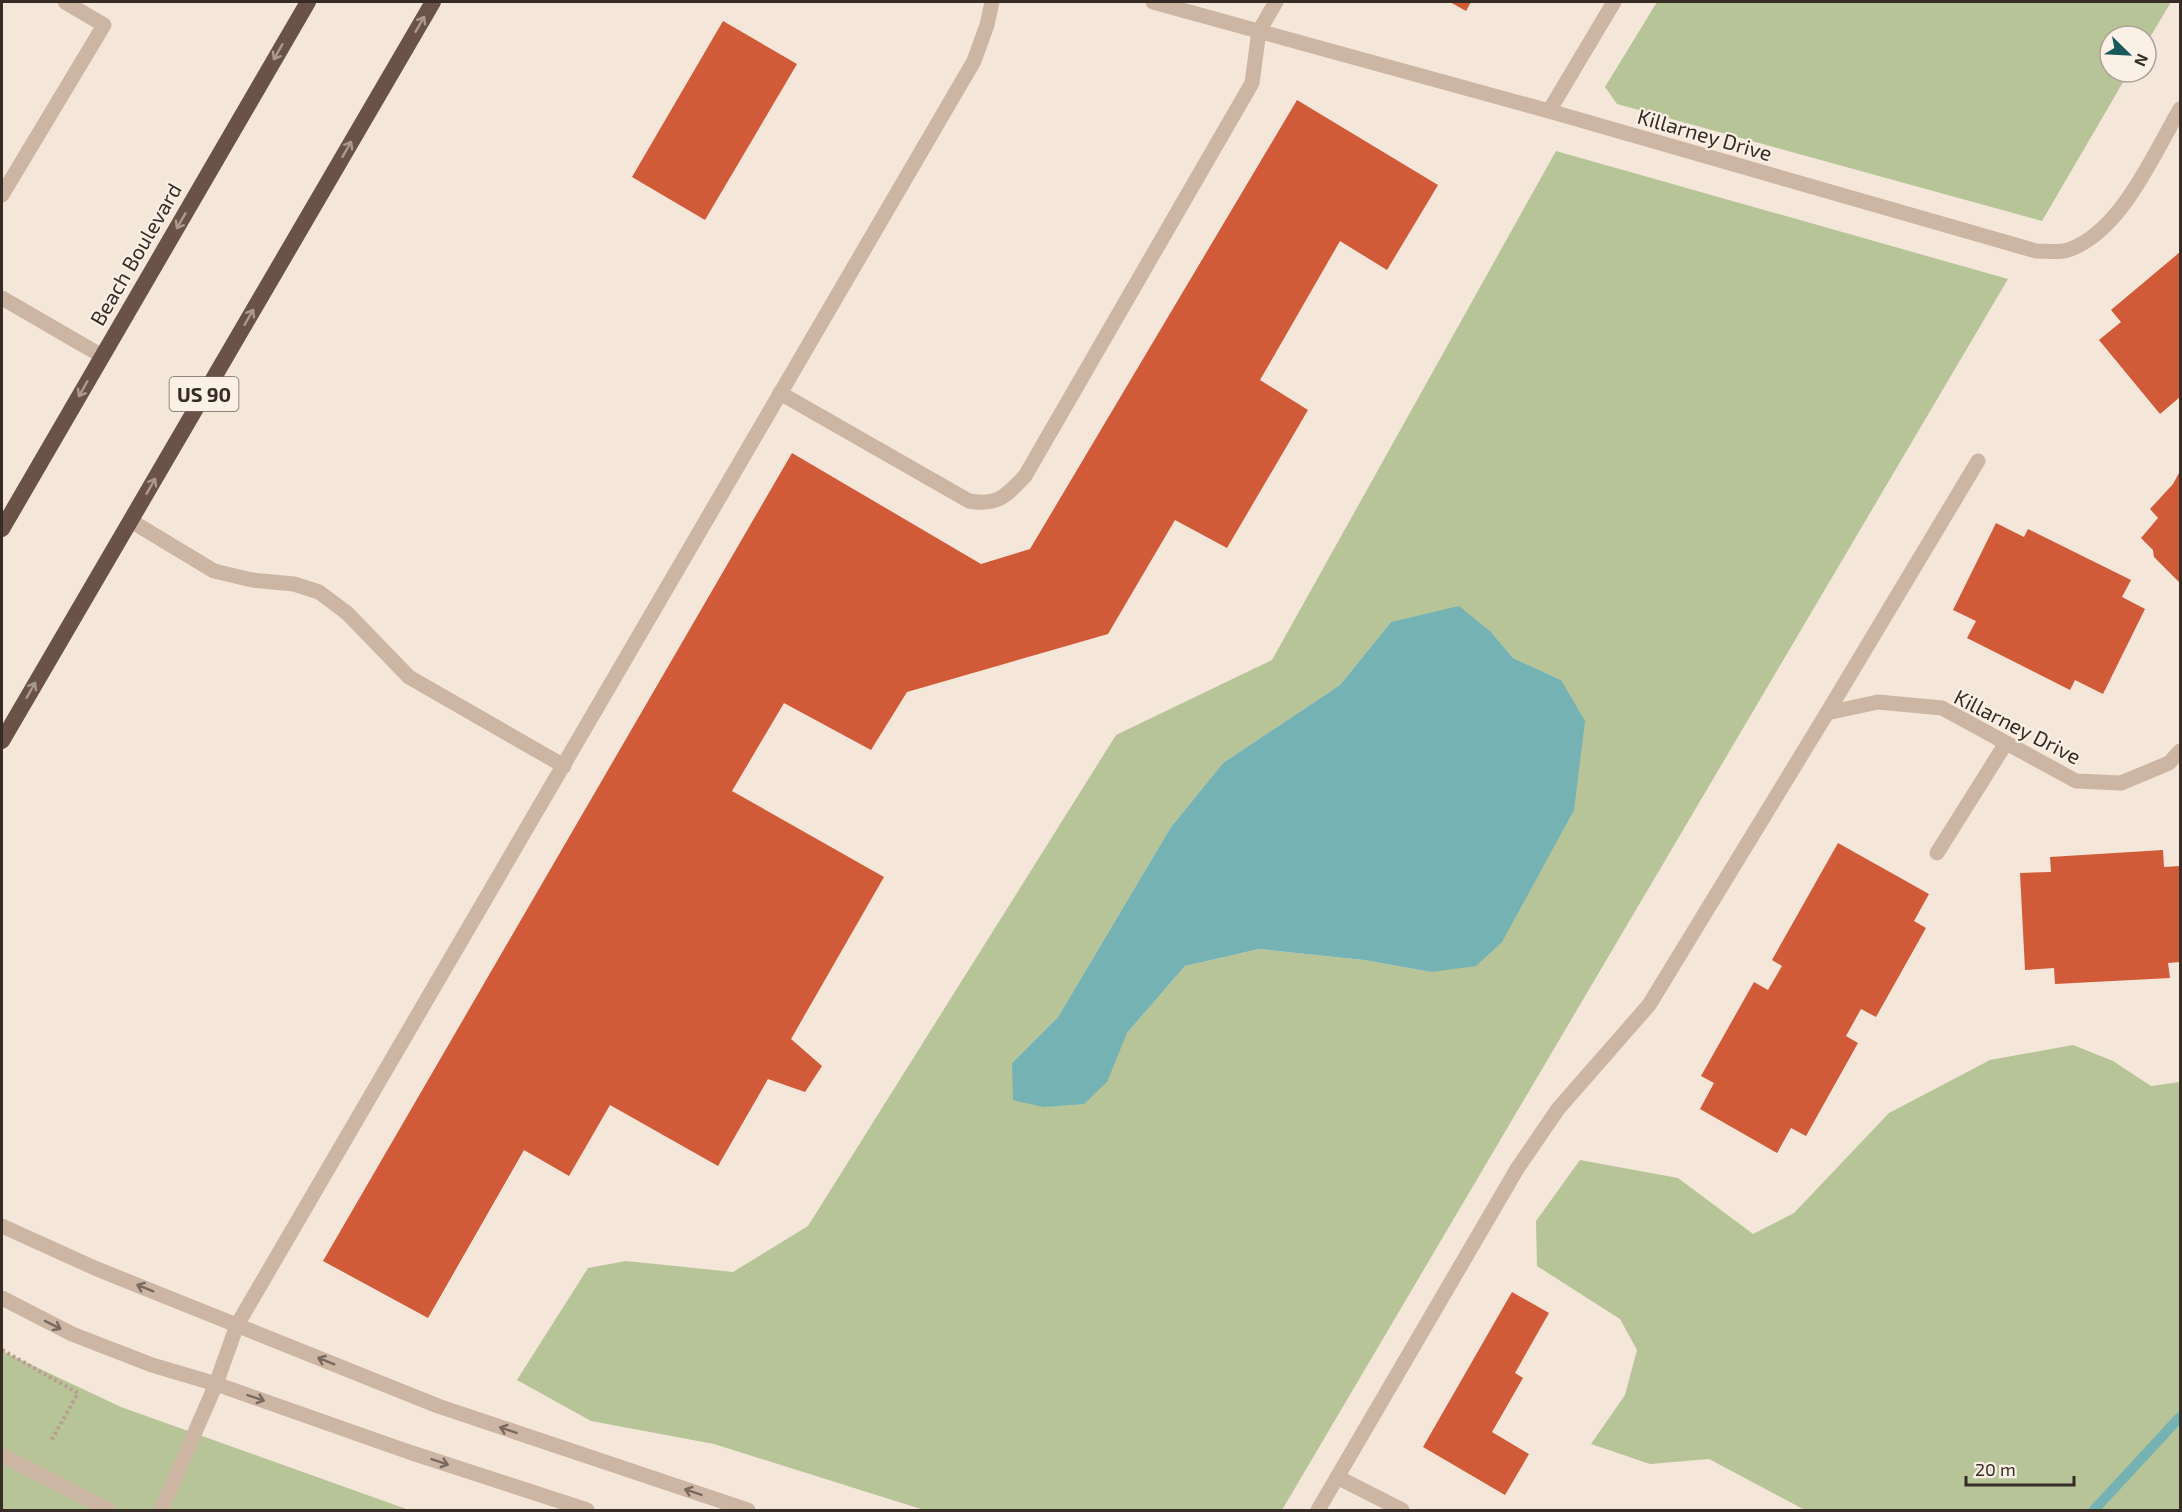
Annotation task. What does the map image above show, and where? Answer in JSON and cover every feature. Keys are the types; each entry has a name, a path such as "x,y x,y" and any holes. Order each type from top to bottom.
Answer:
{"highway":[{"name":"Beach Boulevard","path":"2,529 308,2"},
{"name":"US 90","path":"2,741 433,2"}],"street":[{"path":"2,195 104,24 65,2"},
{"path":"160,1510 216,1384 237,1325 974,61 987,25 992,2"},
{"name":"Killarney Drive","path":"1153,2 1549,111 2036,251 2066,251 2091,240 2121,211 2181,109"},
{"path":"780,393 969,501 986,504 1008,495 1025,476 1252,83 1259,31 1276,2"},
{"path":"1549,111 1614,2"},
{"path":"2,298 102,356"},
{"path":"1318,1510 1516,1169 1558,1109 1649,1005 1978,461"},
{"path":"131,521 214,571 252,580 294,584 319,592 346,613 410,677 564,766"},
{"name":"Killarney Drive","path":"1827,713 1878,702 1942,708 2076,782 2121,783 2169,763 2181,751"},
{"path":"1937,853 2006,743"},
{"path":"2,1226 97,1269 438,1406 748,1510"},
{"path":"2,1298 72,1334 152,1365 216,1384 419,1455 587,1510"},
{"path":"2,1455 110,1510"},
{"path":"1337,1477 1402,1510"}],"path":[{"path":"2,1350 78,1393 51,1441"}],"green space":[{"path":"1657,2 2171,2 2158,24 2098,24 2098,84 2122,84 2042,221 1617,104 1605,87"},
{"path":"1556,151 2008,279 1282,1510 924,1510 714,1444 591,1421 517,1380 588,1268 626,1261 733,1272 808,1226 1116,735 1272,660","holes":["1391,622 1491,632 1513,658 1561,680 1431,972 1364,960 1259,949 1185,966 1127,1033 1012,1063 1058,1017 1171,827 1223,763 1340,685"]},
{"path":"2073,1045 2113,1061 2151,1086 2180,1082 2180,1510 1805,1510 1709,1459 1650,1464 1591,1444 1625,1395 1637,1350 1620,1319 1537,1266 1536,1221 1580,1160 1678,1178 1753,1234 1794,1213 1889,1113 1990,1060"},
{"path":"2,1351 121,1407 409,1510 2,1510"}],"water":[{"path":"1459,606 1491,632 1513,658 1561,680 1585,721 1574,810 1502,942 1476,966 1431,972 1364,960 1259,949 1185,966 1127,1033 1107,1082 1084,1104 1043,1107 1013,1100 1012,1063 1058,1017 1171,827 1223,763 1340,685 1391,622"}],"building":[{"path":"1450,2 1471,2 1466,11"},
{"path":"723,21 797,64 705,220 632,177"},
{"path":"1297,100 1438,185 1387,270 1340,241 1260,380 1308,410 1227,548 1175,520 1108,634 907,692 871,750 784,703 732,791 884,877 791,1039 822,1066 805,1092 768,1079 718,1166 610,1105 569,1176 524,1150 428,1318 323,1261 792,453 981,564 1030,549"},
{"path":"2180,252 2180,397 2160,414 2099,340 2121,322 2111,310"},
{"path":"2180,471 2180,583 2154,557 2153,550 2141,538 2158,518 2150,509 2173,484"},
{"path":"1996,523 2024,537 2028,529 2131,580 2122,597 2145,609 2103,694 2075,680 2070,690 1967,638 1976,621 1953,610"},
{"path":"1838,843 1929,894 1914,921 1926,928 1876,1017 1861,1009 1846,1036 1858,1043 1806,1136 1791,1128 1777,1153 1700,1109 1714,1083 1701,1076 1754,982 1768,990 1782,966 1772,960"},
{"path":"2163,850 2164,867 2180,866 2180,962 2168,963 2170,978 2055,984 2054,968 2025,970 2020,873 2051,872 2050,857"},
{"path":"1512,1292 1549,1313 1515,1373 1523,1378 1492,1432 1529,1454 1505,1495 1423,1447"}],"waterway":[{"path":"2094,1510 2180,1417"}]}
